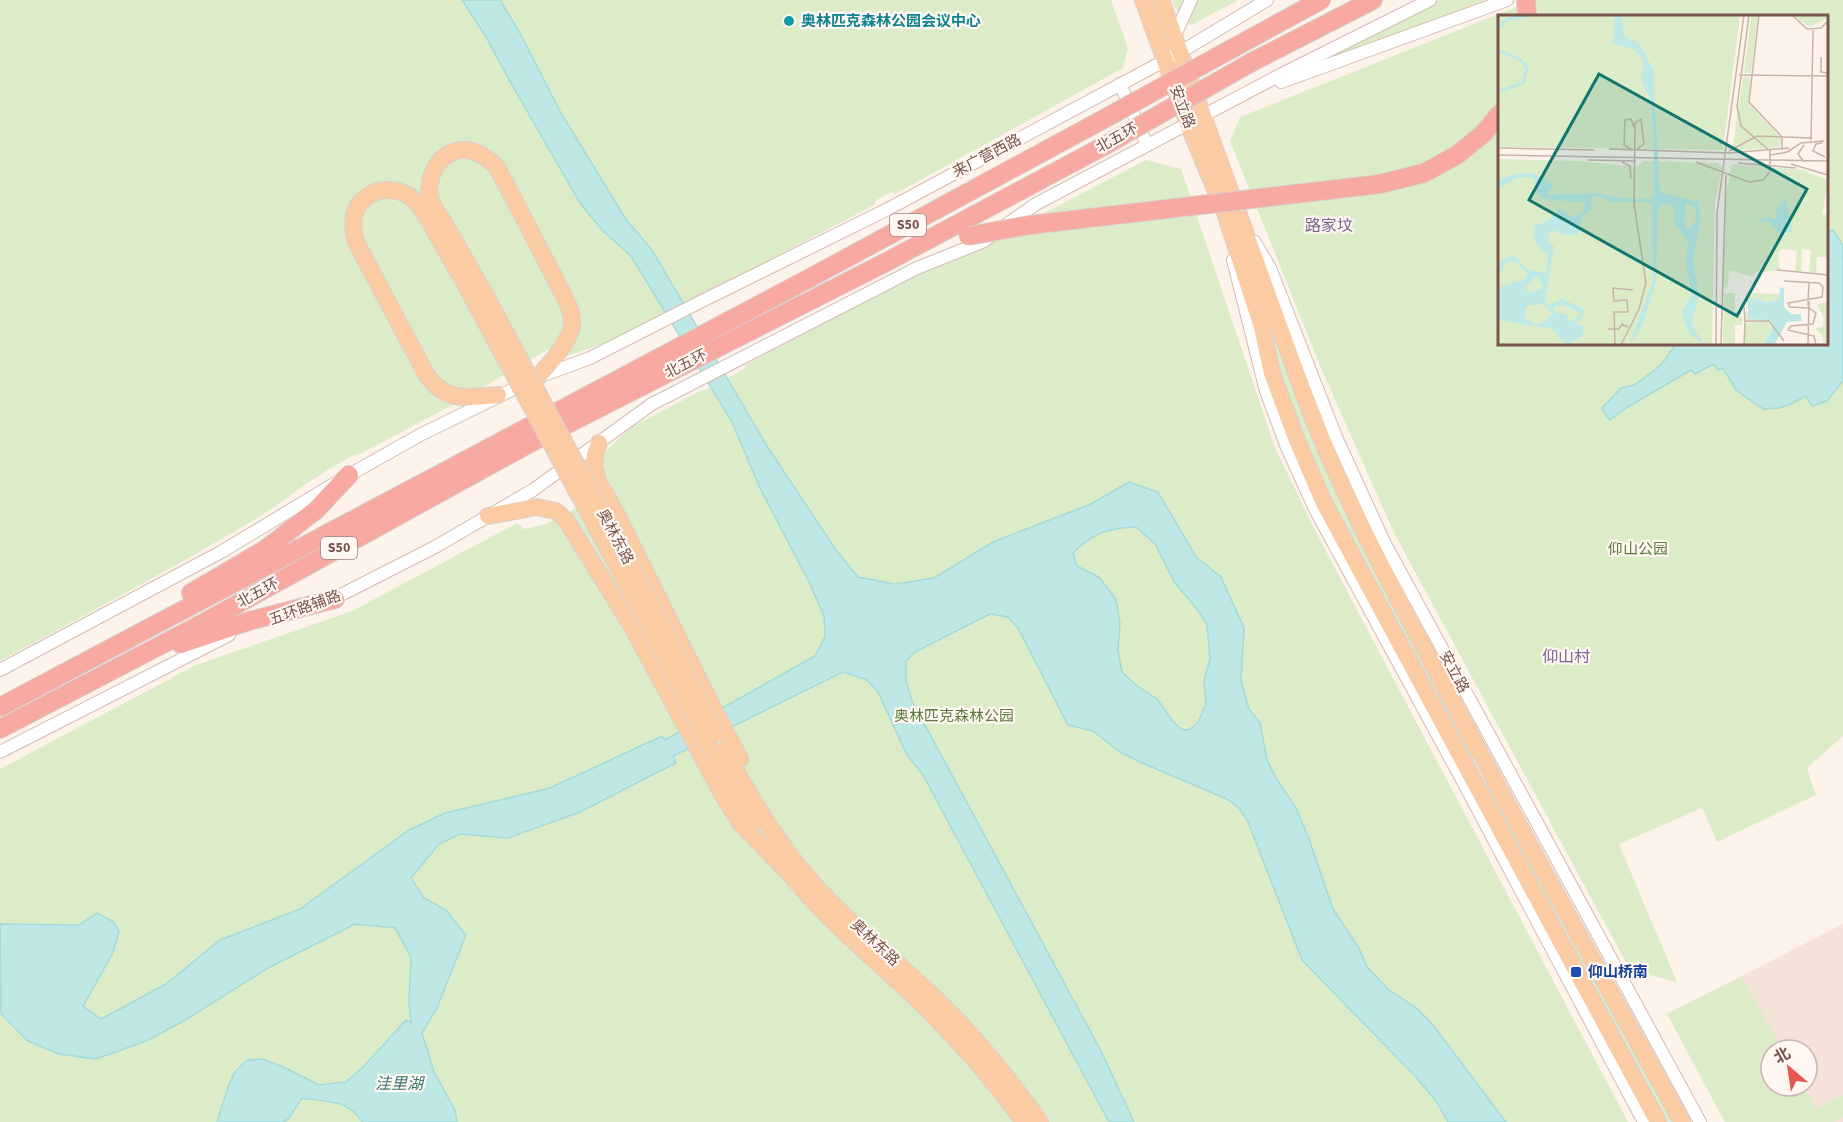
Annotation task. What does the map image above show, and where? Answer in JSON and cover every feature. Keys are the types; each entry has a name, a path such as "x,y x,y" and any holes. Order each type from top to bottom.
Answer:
{"highway":[{"name":"北五环","path":"0,729 136,658 530,443 674,360 726,322 1321,0"},
{"name":"北五环","path":"0,707 674,360 736,339 892,259 1102,147 1252,63 1373,0"},
{"path":"1526,0 1527,15"},
{"path":"892,259 918,249 968,236 1042,223 1380,184 1424,173 1457,155 1484,133 1498,116"},
{"path":"74,667 194,591 266,549 316,510 350,474"},
{"path":"136,658 249,621 335,599"}],"main road":[{"name":"安立路","path":"1143,0 1172,50"},
{"name":"安立路","path":"1161,0 1172,50 1196,120 1325,450 1371,549 1479,752 1682,1122"},
{"name":"奥林东路","path":"538,377 564,345 573,326 571,311 497,167 484,156 471,151 458,150 444,156 436,164 430,180 431,201 649,626 717,750 756,828 792,867 938,1001 1011,1082 1040,1122"},
{"name":"奥林东路","path":"473,286 419,204 404,192 380,191 366,197 358,205 353,219 356,242 435,387 458,397 498,395"},
{"name":"安立路","path":"1231,211 1272,373 1296,438 1324,503 1658,1122"},
{"path":"599,443 594,467 598,481 714,710 717,750"},
{"path":"488,516 536,507 556,511 571,527 631,625 682,722 717,750"},
{"path":"571,527 575,521 603,510 616,513"},
{"name":"奥林东路","path":"792,867 818,907 929,1011 1000,1090 1024,1122"}],"street":[{"path":"1172,50 1191,0"},
{"name":"来广营西路","path":"0,670 221,552 350,474 422,434 498,395 590,358 888,209 1120,84 1172,50 1267,0"},
{"path":"1237,98 1430,0"},
{"path":"1237,98 1507,0"},
{"path":"1120,84 1147,145"},
{"name":"五环路辅路","path":"0,752 226,636 335,599 435,547 533,490 652,404 917,268 982,242 1036,204 1237,98"},
{"name":"安立路","path":"1231,211 1236,275 1266,391 1286,445 1315,509 1644,1122"},
{"name":"安立路","path":"1231,211 1270,268 1336,437 1384,542 1700,1122"}],"shaded area":[{"path":"1843,924 1843,1122 1725,1122 1667,1014"}],"green space":[{"path":"0,0 1111,0 1128,48 1123,68 895,194 891,192 875,201 874,205 628,335 567,356 556,345 449,407 341,462 244,526 0,661"},
{"path":"1172,0 1239,0 1191,25 1174,7"},
{"path":"1440,0 1484,0 1335,60 1332,56"},
{"name":"仰山公园","path":"1534,0 1843,0 1843,736 1807,768 1816,795 1717,842 1702,808 1619,844 1677,982 1630,970 1394,533 1321,368 1230,141 1240,117"},
{"name":"奥林匹克森林公园","path":"1146,160 1181,169 1275,448 1320,540 1628,1122 0,1122 0,769 196,665 352,611 517,523 524,529 546,524 613,489 599,463 606,451 630,428 746,368 745,365 919,273 1002,235"},
{"path":"1264,302 1475,753 1471,756 1467,756 1352,546 1294,418 1277,362"},
{"path":"1488,778 1673,1122 1660,1122 1481,782"},
{"path":"1742,977 1776,1038 1759,1038 1759,1098 1810,1098 1816,1109 1843,1095 1843,1117 1834,1122 1725,1122 1667,1014"}],"water":[{"name":"洼里湖","path":"462,0 500,0 520,33 561,113 625,218 652,250 767,446 836,550 858,577 895,584 934,578 993,542 1091,504 1129,482 1158,492 1196,557 1221,577 1244,628 1241,680 1249,709 1260,723 1267,760 1296,808 1333,909 1359,948 1367,967 1389,990 1418,1009 1433,1025 1506,1122 1448,1122 1436,1101 1415,1076 1302,960 1248,822 1240,809 1227,799 1120,752 1093,731 1068,725 1018,628 1008,617 990,614 915,652 906,661 906,680 912,701 1102,1053 1134,1122 1109,1122 923,775 907,755 878,692 867,680 843,672 673,756 676,763 580,812 508,838 460,834 439,844 411,878 424,898 446,910 466,935 437,1008 422,1033 434,1072 455,1110 457,1122 362,1122 357,1115 343,1105 302,1098 284,1122 217,1122 234,1073 247,1060 262,1059 319,1085 346,1082 364,1066 406,1020 411,1023 409,1002 411,957 395,928 355,924 268,968 182,1022 146,1041 96,1059 59,1054 28,1041 1,1014 0,924 79,925 97,913 114,922 119,931 113,953 83,1006 101,1019 166,984 220,940 300,909 409,830 445,813 550,788 662,736 665,740 815,656 825,637 824,616 760,488 732,422 631,256 602,230 580,203 486,37","holes":["1136,527 1155,544 1175,583 1207,624 1210,659 1204,681 1206,704 1197,724 1188,730 1181,729 1157,699 1122,672 1118,650 1120,624 1116,599 1099,577 1077,566 1073,553 1094,536 1109,530 1126,528"]},
{"path":"1833,230 1843,245 1843,381 1827,401 1812,406 1806,396 1779,408 1763,409 1736,390 1723,368 1718,370 1714,364 1695,374 1691,370 1626,408 1610,420 1602,408 1621,388 1634,385 1655,370 1675,345 1828,345 1828,232"}],"place":[{"name":"奥林匹克森林公园会议中心","path":"789,21"},
{"name":"仰山桥南","path":"1576,972"}],"district":[{"name":"路家坟","path":"1329,226"},
{"name":"仰山村","path":"1566,657"}]}
